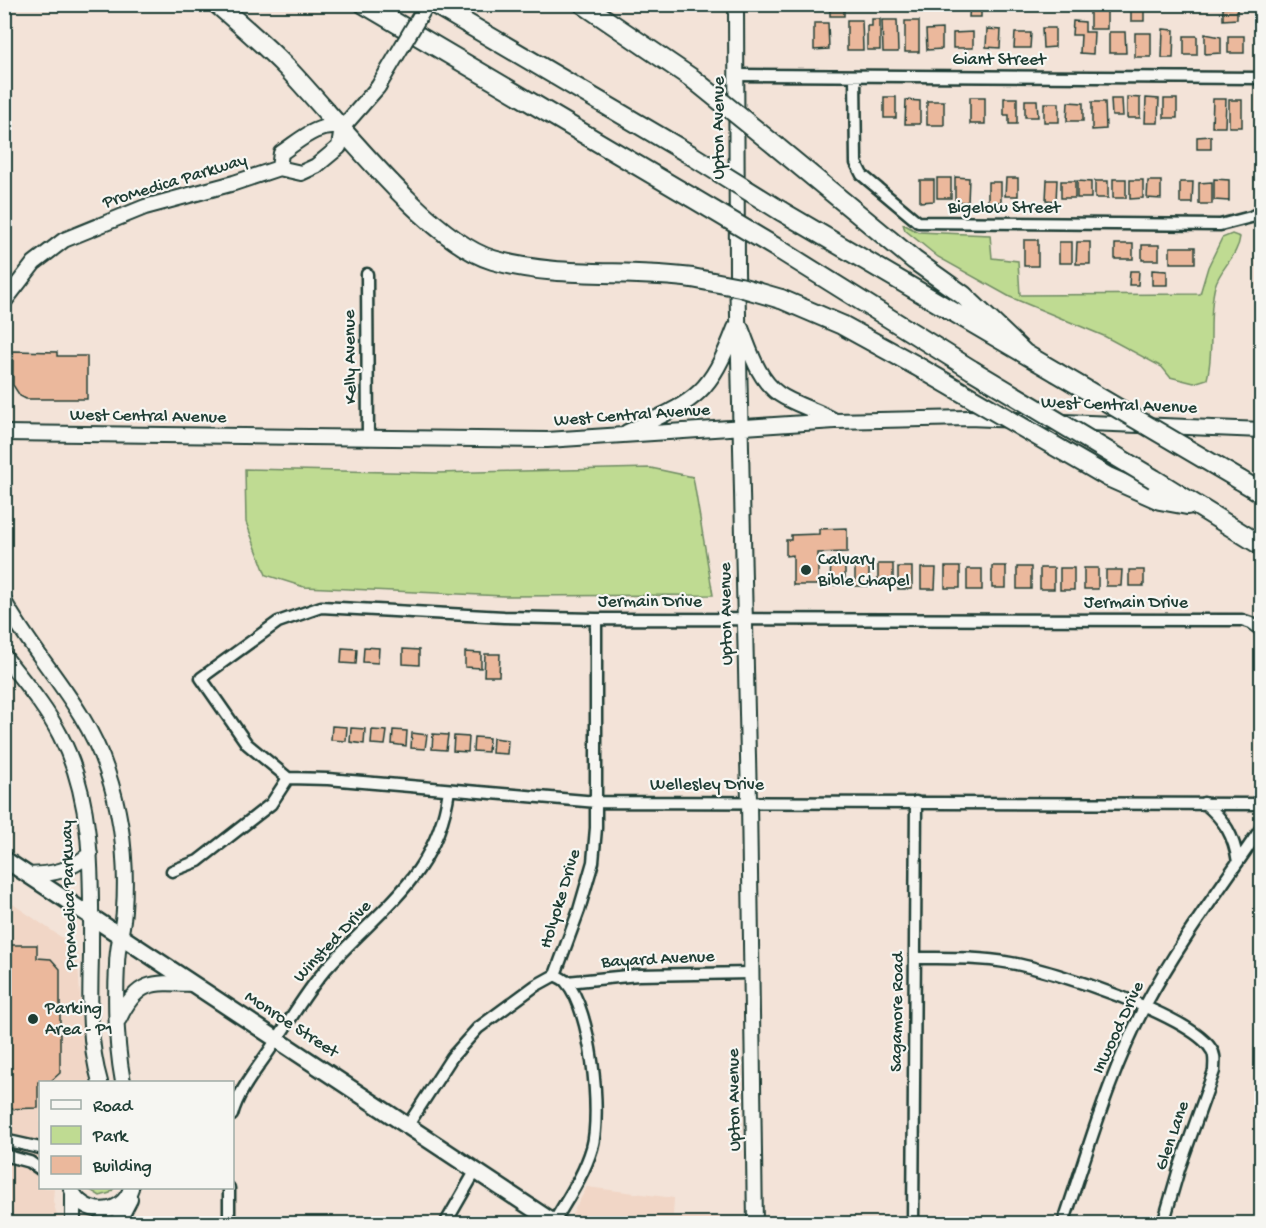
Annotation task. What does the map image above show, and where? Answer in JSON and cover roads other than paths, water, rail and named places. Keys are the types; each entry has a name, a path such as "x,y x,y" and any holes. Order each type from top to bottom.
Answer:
{"highway":[{"path":"217,4 287,67 423,214 466,247 490,259 531,270 692,278 740,287 781,299 842,325 1108,477 1160,500 1195,506"},
{"path":"364,4 780,250 1262,546"},
{"path":"434,4 692,155 780,211 1262,493"},
{"path":"583,4 693,79 914,260 963,295 1025,354"}],"main road":[{"name":"ProMedica Parkway","path":"4,302 34,263 64,240 145,207 245,180 279,168 298,173 316,166 341,145 342,128 378,87 427,4"},
{"name":"Upton Avenue","path":"736,4 738,320 750,801 755,1224"},
{"path":"279,168 281,153 322,126 342,128"},
{"path":"738,320 757,366 770,385 779,394 835,421"},
{"path":"621,435 684,406 699,395 725,355 738,320"},
{"name":"West Central Avenue","path":"4,433 548,440 835,421 968,418 1262,430"},
{"path":"4,600 27,638 80,710 107,769 118,815 123,855 124,909 117,964 117,1023 123,1081"},
{"name":"ProMedica Parkway","path":"4,656 49,716 65,744 81,793 90,854 91,1029 94,1061 99,1081"},
{"path":"29,875 55,874 75,865 90,854"},
{"name":"Monroe Street","path":"4,859 555,1223"},
{"path":"117,1023 126,1004 144,986 164,983 192,984"},
{"path":"71,1189 84,1206 101,1210 118,1205 130,1190"},
{"path":"71,1189 73,1224"},
{"path":"117,1224 130,1200 130,1190"}],"street":[{"name":"Giant Street","path":"736,75 1262,78"},
{"name":"Bigelow Street","path":"855,76 856,163 862,175 918,222 1220,225 1243,220 1262,211"},
{"name":"Kelly Avenue","path":"367,274 368,439"},
{"name":"Jermain Drive","path":"288,778 247,744 201,678 278,622 321,607 504,617 596,619 1242,620 1251,622 1262,631"},
{"name":"Holyoke Drive","path":"408,1125 453,1057 478,1028 555,975 579,910 593,862 597,802 596,619"},
{"name":"Wellesley Drive","path":"288,778 597,802 1262,804"},
{"path":"172,871 198,861 271,804 288,778"},
{"name":"Winsted Drive","path":"234,1110 241,1094 304,996 327,969 402,895 417,874 442,821 449,790"},
{"name":"Sagamore Road","path":"913,1224 916,802"},
{"path":"1204,803 1220,816 1228,828 1235,844 1238,862"},
{"name":"Inwood Drive","path":"1063,1224 1113,1078 1143,1008 1262,827"},
{"path":"915,958 966,957 1011,963 1059,974 1098,987 1143,1008"},
{"name":"Bayard Avenue","path":"567,982 638,975 751,973"},
{"path":"555,975 567,982 577,1003 594,1068 596,1126 592,1149 555,1223"},
{"name":"Glen Lane","path":"1143,1008 1177,1023 1202,1039 1212,1049 1215,1059 1214,1071 1179,1169 1163,1224"},
{"path":"4,1140 39,1148"},
{"path":"4,1155 30,1161 39,1167"},
{"path":"445,1224 476,1170"},
{"path":"229,1189 229,1224"}],"place":[{"name":"Calvary Bible Chapel","path":"806,570"},
{"name":"Parking Area - P1","path":"33,1019"}]}
